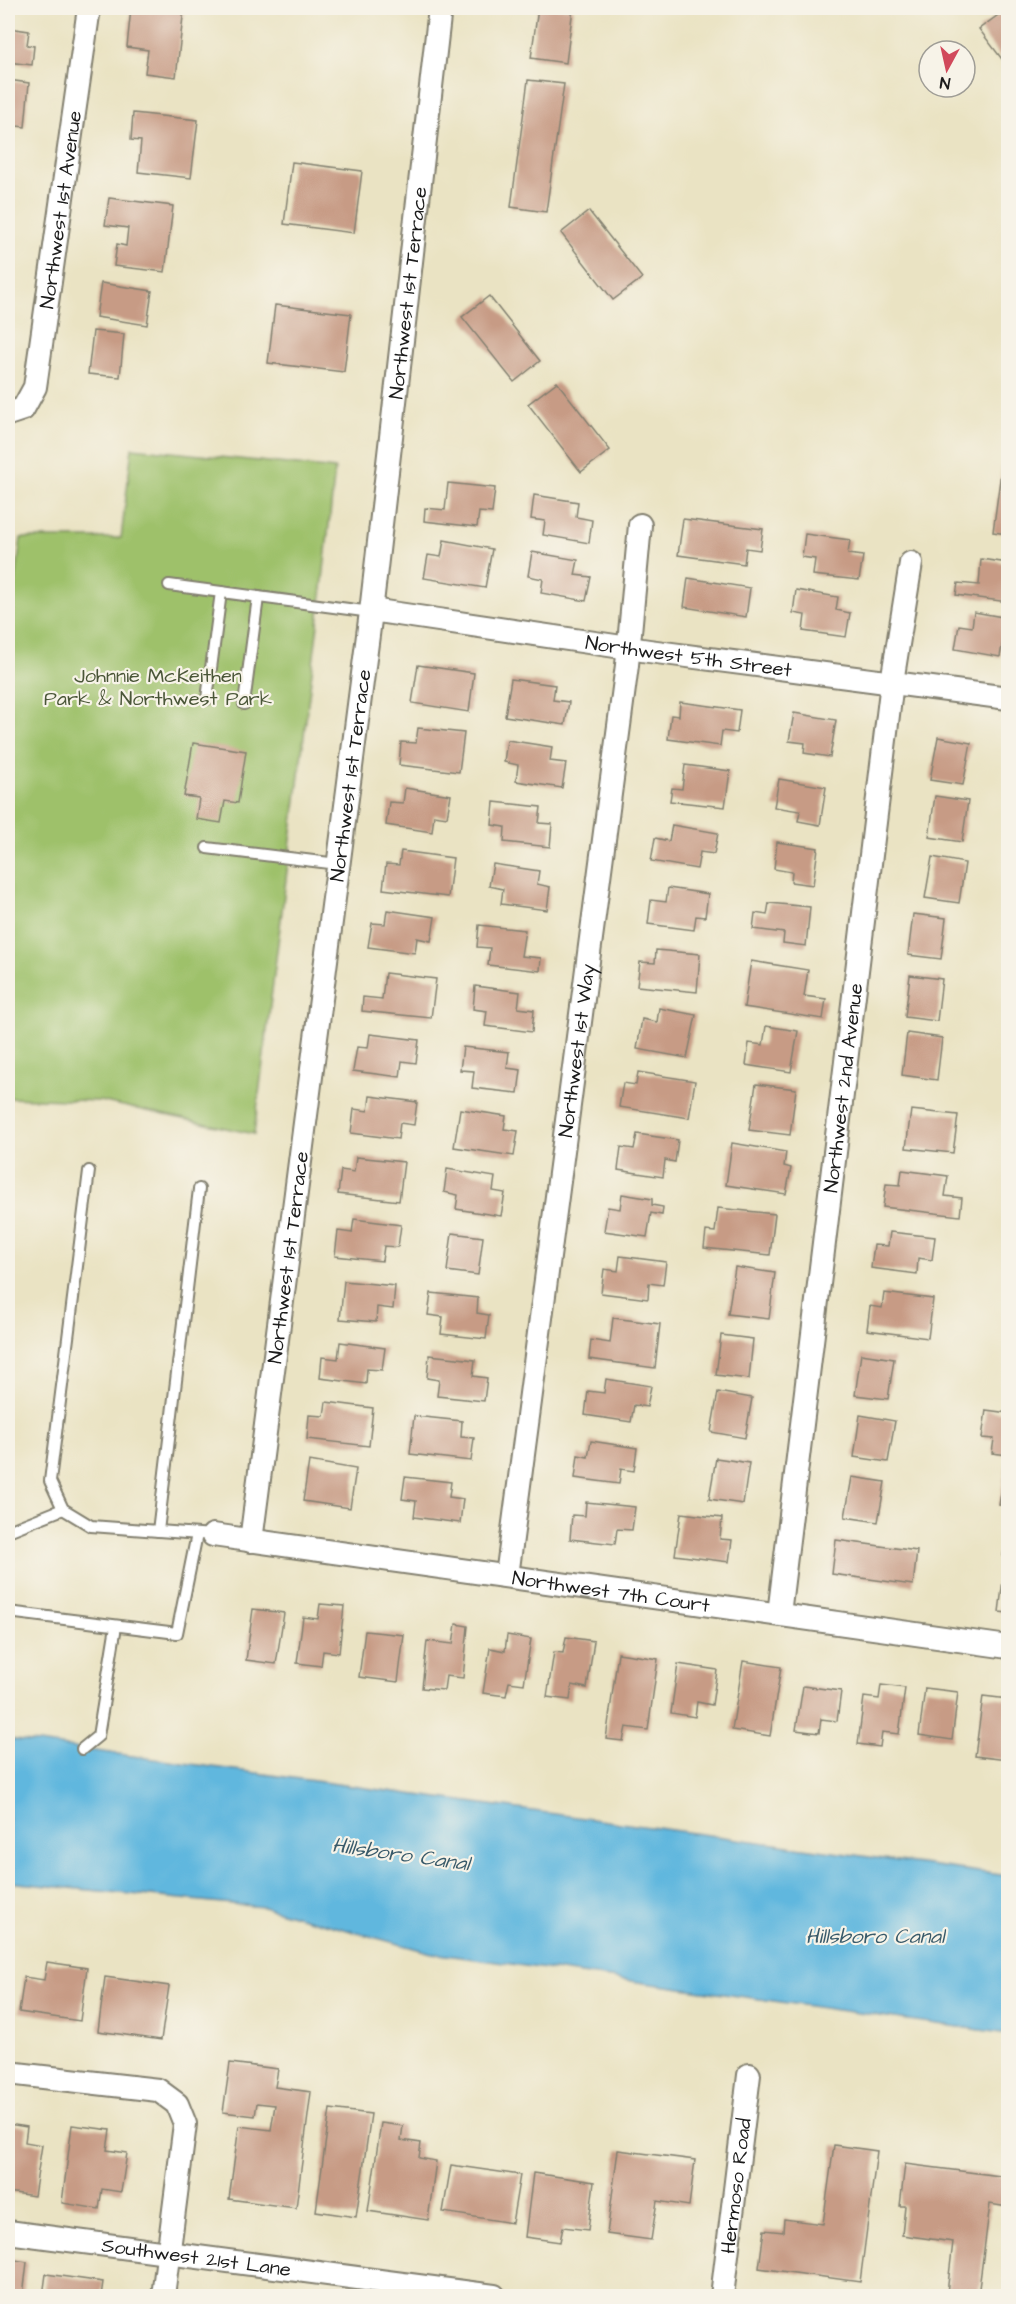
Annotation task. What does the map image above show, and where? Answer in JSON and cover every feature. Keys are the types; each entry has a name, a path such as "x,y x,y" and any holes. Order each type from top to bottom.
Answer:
{"street":[{"name":"Northwest 1st Avenue","path":"15,412 35,387 88,8"},
{"name":"Northwest 1st Terrace","path":"251,1541 371,611 440,8"},
{"name":"Northwest 1st Way","path":"507,1576 629,648 640,525"},
{"name":"Northwest 2nd Avenue","path":"779,1614 892,682 911,563"},
{"name":"Northwest 5th Street","path":"371,611 1008,698"},
{"name":"Northwest 7th Court","path":"205,1535 1008,1647"},
{"path":"8,2073 158,2090 177,2104 186,2124 162,2296"},
{"name":"Hermoso Road","path":"722,2296 749,2075"},
{"name":"Southwest 21st Lane","path":"8,2232 494,2296"}],"lane":[{"path":"169,585 371,611"},
{"path":"207,699 221,592"},
{"path":"244,704 258,597"},
{"path":"207,848 338,864"},
{"path":"8,1612 177,1633 205,1535 91,1526 63,1509 50,1481 90,1171"},
{"path":"158,1531 199,1189"},
{"path":"8,1531 63,1509"},
{"path":"82,1749 98,1736 116,1626"}],"green space":[{"name":"Johnnie McKeithen Park & Northwest Park","path":"132,448 335,469 319,616 254,1134 100,1101 8,1098 8,644 21,538 121,538"}],"water":[{"name":"Hillsboro Canal","path":"8,1739 1008,1876 1008,2034 432,1953 263,1907 8,1882"}],"building":[{"path":"131,8 184,8 176,77 145,73 148,50 127,47"},
{"path":"538,8 573,8 566,63 531,58"},
{"path":"1008,8 1008,67 979,29"},
{"path":"8,28 29,31 27,45 34,46 32,65 8,62"},
{"path":"8,80 29,83 25,127 8,125"},
{"path":"528,80 564,84 546,212 511,207"},
{"path":"133,113 198,120 191,178 138,172 141,141 131,140"},
{"path":"292,162 362,171 354,233 284,224"},
{"path":"109,198 173,206 165,272 114,266 117,244 126,246 128,228 105,225"},
{"path":"589,211 642,278 613,300 561,233"},
{"path":"101,283 152,291 147,325 96,317"},
{"path":"489,296 540,361 514,382 462,317"},
{"path":"275,305 351,314 344,372 268,363"},
{"path":"93,331 124,334 120,377 88,374"},
{"path":"557,382 610,450 581,472 528,404"},
{"path":"1008,428 1008,534 993,532"},
{"path":"448,483 495,488 492,513 479,512 477,527 424,521 425,508 445,510"},
{"path":"534,495 578,502 576,517 592,520 589,543 543,535 545,521 531,519"},
{"path":"683,519 763,529 760,550 746,548 744,564 678,555"},
{"path":"805,534 850,540 848,554 863,556 859,580 813,575 815,559 802,557"},
{"path":"444,540 492,549 485,588 424,578 428,555 441,557"},
{"path":"532,552 578,560 575,575 591,577 586,601 541,593 543,579 528,576"},
{"path":"981,559 1008,563 1008,602 956,595 958,583 979,585"},
{"path":"688,578 750,588 746,617 684,607"},
{"path":"796,590 838,597 836,610 850,613 846,637 803,631 805,615 793,613"},
{"path":"974,612 1008,618 1008,641 1003,640 1000,657 955,649 959,625 972,627"},
{"path":"418,665 474,673 469,712 412,703"},
{"path":"511,679 555,685 553,700 569,702 565,725 505,716"},
{"path":"680,702 740,710 737,733 722,731 720,746 668,739 671,715 679,716"},
{"path":"794,713 836,720 830,757 804,753 805,743 789,741"},
{"path":"418,728 464,733 459,772 399,765 401,742 416,743"},
{"path":"938,737 971,743 963,785 930,780"},
{"path":"507,740 552,747 550,761 566,763 562,788 516,781 518,765 504,762"},
{"path":"193,743 246,751 238,803 225,801 221,823 196,819 199,798 184,796"},
{"path":"685,765 730,771 725,807 670,801 672,788 682,789"},
{"path":"779,779 826,787 820,825 798,821 800,811 774,807"},
{"path":"405,788 451,795 447,817 434,815 432,832 386,825 389,802 403,803"},
{"path":"935,796 968,801 962,842 929,837"},
{"path":"494,802 541,807 539,823 552,824 550,847 504,842 505,827 492,825"},
{"path":"672,825 718,833 714,854 700,852 697,869 651,861 655,838 669,841"},
{"path":"777,842 818,848 813,885 791,882 792,872 774,869"},
{"path":"401,851 453,858 448,897 383,889 386,864 399,865"},
{"path":"932,857 965,863 959,903 925,898"},
{"path":"493,864 539,871 537,884 550,887 547,910 501,904 503,889 489,886"},
{"path":"668,888 708,894 705,917 696,916 694,930 648,924 651,900 666,902"},
{"path":"769,903 810,907 806,946 783,943 784,933 753,929 755,913 767,915"},
{"path":"387,910 435,917 431,941 417,938 415,953 368,947 372,923 385,924"},
{"path":"913,914 946,918 941,959 908,955"},
{"path":"479,925 525,930 521,956 541,958 540,971 488,965 490,948 477,947"},
{"path":"656,950 700,954 697,992 637,986 640,962 655,963"},
{"path":"751,961 808,970 804,996 826,999 823,1019 744,1007"},
{"path":"385,973 436,979 431,1018 362,1011 363,997 382,999"},
{"path":"910,975 942,979 937,1021 905,1017"},
{"path":"475,986 520,992 518,1008 534,1010 532,1032 485,1026 487,1011 473,1009"},
{"path":"659,1008 696,1015 687,1058 637,1049 642,1019 657,1022"},
{"path":"766,1026 798,1031 791,1072 746,1065 749,1043 763,1045"},
{"path":"907,1033 942,1038 937,1080 902,1075"},
{"path":"370,1034 419,1040 416,1063 402,1061 400,1077 353,1071 357,1047 368,1048"},
{"path":"463,1047 509,1052 507,1068 521,1070 518,1093 472,1088 474,1071 460,1070"},
{"path":"638,1072 695,1081 689,1118 619,1107 623,1083 636,1085"},
{"path":"756,1084 796,1089 790,1135 749,1130"},
{"path":"370,1096 417,1102 414,1125 400,1123 398,1139 351,1133 354,1109 368,1111"},
{"path":"460,1109 506,1116 504,1129 518,1131 514,1156 454,1147"},
{"path":"911,1110 958,1115 953,1153 906,1148"},
{"path":"637,1134 678,1140 675,1162 665,1160 663,1177 618,1170 621,1147 634,1149"},
{"path":"732,1143 786,1152 784,1166 791,1168 786,1194 726,1185"},
{"path":"356,1157 404,1162 399,1201 338,1194 341,1170 354,1172"},
{"path":"447,1169 495,1177 493,1191 505,1193 501,1216 456,1209 458,1195 444,1192"},
{"path":"902,1170 948,1176 945,1196 962,1198 960,1216 883,1207 886,1184 900,1185"},
{"path":"622,1194 652,1199 652,1205 663,1207 662,1215 651,1213 647,1237 604,1231 608,1207 620,1209"},
{"path":"718,1208 775,1214 770,1255 704,1248 706,1231 715,1232"},
{"path":"354,1219 401,1225 398,1247 384,1246 382,1261 335,1256 338,1231 352,1233"},
{"path":"890,1232 935,1237 932,1260 918,1258 917,1274 871,1268 874,1245 888,1246"},
{"path":"452,1233 483,1237 478,1275 447,1271"},
{"path":"620,1256 666,1262 663,1285 649,1283 648,1299 601,1293 604,1269 618,1271"},
{"path":"735,1267 775,1273 769,1319 728,1314"},
{"path":"344,1281 395,1286 393,1309 377,1307 376,1322 340,1319"},
{"path":"431,1293 478,1298 477,1313 489,1315 486,1339 441,1334 443,1317 428,1315"},
{"path":"884,1293 933,1299 928,1338 867,1330 870,1306 882,1308"},
{"path":"613,1318 660,1324 655,1368 589,1359 591,1340 610,1343"},
{"path":"721,1335 753,1339 749,1379 716,1375"},
{"path":"340,1342 385,1348 382,1370 367,1369 366,1384 320,1378 322,1357 338,1359"},
{"path":"861,1354 894,1359 888,1399 855,1395"},
{"path":"429,1355 475,1360 473,1376 487,1378 484,1401 437,1396 439,1380 427,1378"},
{"path":"606,1379 651,1386 647,1407 634,1405 631,1422 585,1415 588,1391 604,1393"},
{"path":"718,1392 752,1398 745,1438 711,1432"},
{"path":"326,1402 373,1408 369,1446 307,1439 309,1415 324,1416"},
{"path":"986,1410 1008,1413 1008,1455 992,1453 994,1439 982,1438"},
{"path":"860,1415 895,1421 888,1462 854,1457"},
{"path":"414,1416 462,1421 461,1437 474,1438 471,1461 410,1454"},
{"path":"591,1441 637,1448 634,1471 621,1469 619,1484 575,1478 578,1455 588,1457"},
{"path":"716,1458 749,1463 743,1504 709,1499"},
{"path":"309,1461 356,1469 350,1508 303,1501"},
{"path":"1006,1465 1008,1465 1008,1506 999,1505"},
{"path":"405,1477 451,1482 449,1497 463,1499 460,1523 414,1517 416,1501 402,1499"},
{"path":"852,1477 885,1482 878,1522 845,1517"},
{"path":"586,1502 635,1507 632,1530 617,1529 615,1544 570,1539 572,1515 585,1516"},
{"path":"681,1513 722,1518 720,1539 732,1540 729,1562 675,1555"},
{"path":"1008,1528 1008,1557 1003,1556"},
{"path":"836,1540 917,1551 913,1585 832,1574"},
{"path":"1004,1572 1008,1572 1008,1613 999,1612"},
{"path":"320,1604 344,1606 339,1653 323,1651 321,1666 297,1663 303,1617 318,1619"},
{"path":"253,1609 284,1613 276,1664 246,1660"},
{"path":"456,1624 468,1626 463,1678 446,1676 444,1690 422,1688 427,1641 453,1644"},
{"path":"365,1631 404,1635 398,1682 359,1677"},
{"path":"507,1635 531,1639 524,1684 509,1682 506,1696 483,1693 490,1648 505,1651"},
{"path":"566,1637 594,1641 587,1688 572,1685 570,1700 547,1697 554,1652 563,1653"},
{"path":"618,1653 658,1659 648,1730 626,1727 623,1741 606,1739"},
{"path":"743,1661 781,1667 770,1736 732,1730"},
{"path":"678,1664 717,1670 712,1705 697,1702 695,1717 671,1713"},
{"path":"881,1685 905,1688 899,1734 882,1732 880,1747 858,1744 864,1697 879,1699"},
{"path":"803,1686 841,1691 837,1721 821,1719 819,1733 796,1730"},
{"path":"925,1688 958,1692 952,1740 919,1735"},
{"path":"983,1696 1008,1699 1007,1760 975,1756"},
{"path":"47,1962 87,1968 80,2021 19,2012 24,1977 44,1980"},
{"path":"105,1977 169,1986 161,2040 98,2031"},
{"path":"230,2063 278,2069 275,2087 311,2092 296,2208 229,2199 239,2126 271,2130 275,2105 257,2103 255,2116 223,2112"},
{"path":"330,2109 371,2114 356,2217 316,2211"},
{"path":"381,2123 403,2126 401,2140 421,2143 419,2158 436,2161 428,2220 368,2211"},
{"path":"8,2124 27,2127 25,2142 42,2145 34,2196 8,2192"},
{"path":"72,2125 110,2130 107,2150 127,2153 121,2192 102,2189 99,2209 62,2203"},
{"path":"834,2145 877,2151 860,2282 759,2268 764,2230 783,2232 784,2219 823,2224"},
{"path":"618,2150 695,2160 689,2206 657,2201 651,2240 607,2234"},
{"path":"905,2164 1008,2177 1008,2207 990,2204 978,2296 947,2293 953,2242 902,2235 905,2206 900,2206"},
{"path":"451,2165 520,2175 512,2223 443,2212"},
{"path":"533,2173 594,2182 588,2230 563,2227 560,2242 525,2237"},
{"path":"8,2259 27,2262 23,2296 8,2296"},
{"path":"46,2274 103,2282 101,2296 43,2296"}]}
